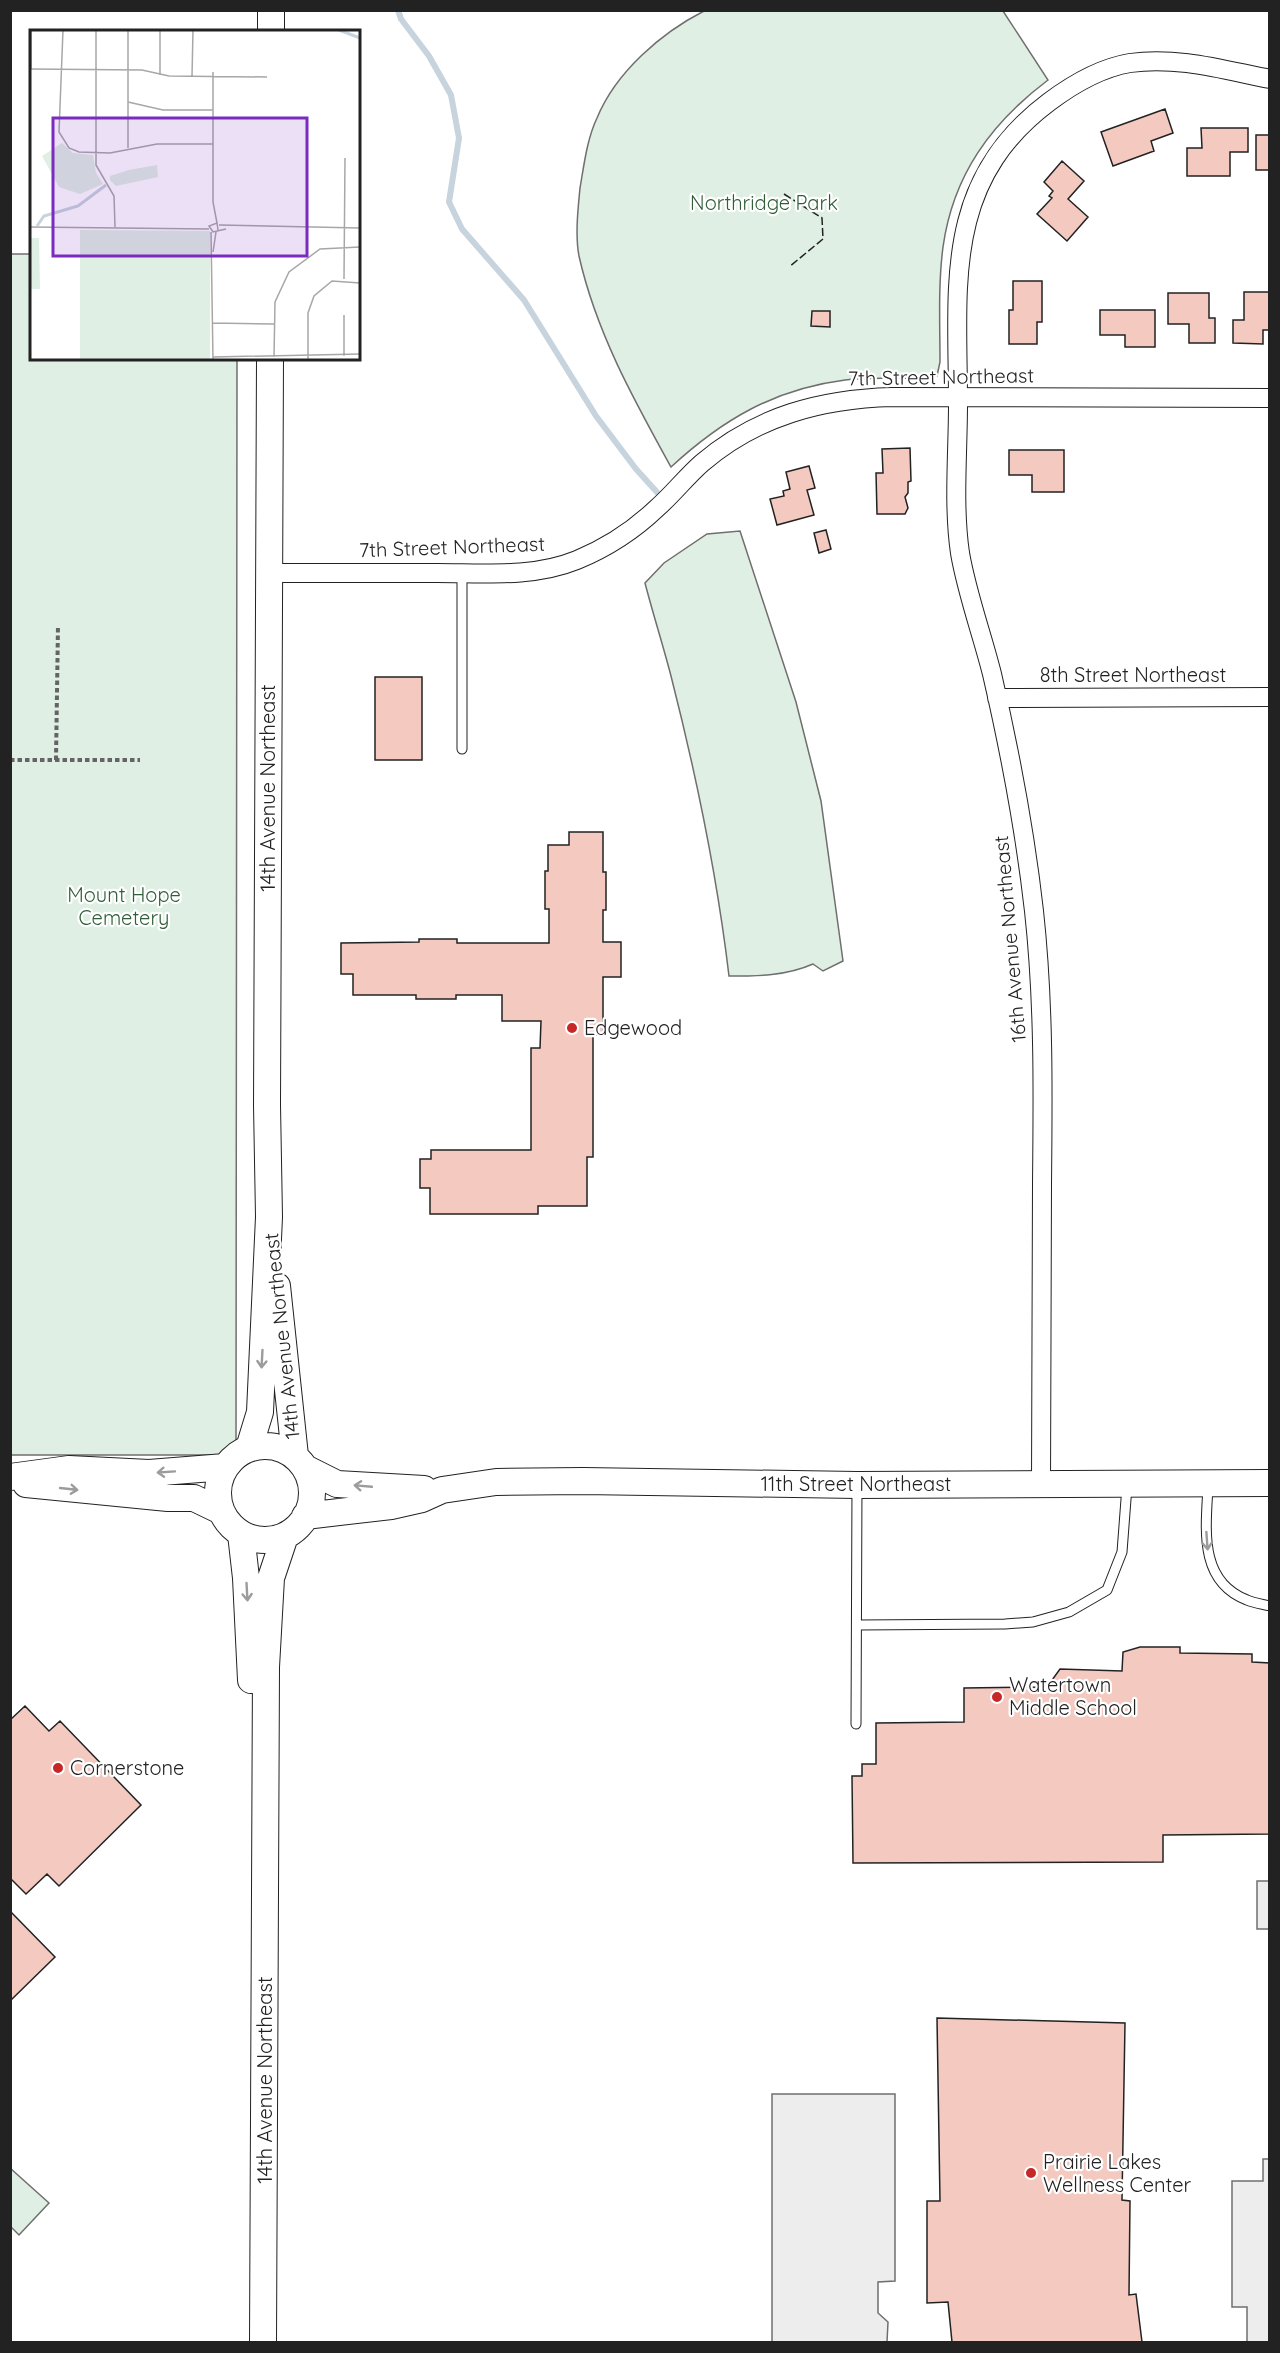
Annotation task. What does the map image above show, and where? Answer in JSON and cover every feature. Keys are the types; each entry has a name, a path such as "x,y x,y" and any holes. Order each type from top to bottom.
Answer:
{"main road":[{"path":"271,10 271,30"},
{"name":"14th Avenue Northeast","path":"249,1448 260,1412 269,1217 267,1105 270,360"},
{"name":"14th Avenue Northeast","path":"269,1217 300,1462"},
{"path":"265,1445 281,1448 300,1462 310,1479 312,1492 310,1505 297,1528 285,1536 270,1540 255,1539 241,1534 229,1524 221,1511 218,1481 225,1467 235,1456 249,1448 265,1445"},
{"name":"11th Street Northeast","path":"300,1462 337,1484 442,1490 496,1482 583,1481 857,1485 1269,1483"},
{"path":"10,1477 69,1469 149,1473 225,1467"},
{"path":"10,1482 168,1498 194,1498 221,1511"},
{"name":"11th Street Northeast","path":"305,1516 391,1506 422,1499 442,1490"},
{"name":"14th Avenue Northeast","path":"241,1534 246,1578 251,1694 266,1817"},
{"name":"14th Avenue Northeast","path":"263,2343 266,1667 271,1578 285,1536"}],"street":[{"name":"16th Avenue Northeast","path":"1041,1483 1043,1048 1041,990 1027,852 997,698 960,553 958,527 958,270 966,220 986,172 1000,150 1018,129 1062,93 1087,77 1108,68 1130,63 1171,61 1269,80"},
{"name":"7th Street Northeast","path":"268,573 462,573 539,570 560,566 598,550 641,522 703,462 725,446 767,422 824,403 858,398 1269,398"},
{"name":"8th Street Northeast","path":"997,698 1269,696"}],"lane":[{"path":"462,573 462,749"},
{"path":"857,1625 1005,1624 1033,1622 1069,1612 1107,1590 1122,1552 1127,1483"},
{"path":"1208,1483 1206,1545 1212,1567 1227,1588 1246,1600 1269,1606"},
{"path":"856,1724 857,1485"}],"path":[{"path":"56,760 58,625"},
{"path":"10,760 140,760"}],"green space":[{"name":"Northridge Park","path":"704,11 1003,11 1048,80 1009,114 992,133 966,174 956,197 948,221 941,261 940,362 937,376 845,380 795,391 750,409 730,421 671,467 630,391 595,312 579,256 578,213 588,143 605,101 628,70 656,42"},
{"name":"Mount Hope Cemetery","path":"10,254 30,254 30,360 237,360 236,1455 11,1455"},
{"path":"740,531 796,702 821,801 843,961 823,971 813,964 782,973 729,976 712,863 697,787 671,676 645,583 664,563 707,534"},
{"path":"10,2168 49,2203 19,2235 11,2227"}],"shaded area":[{"path":"1257,1881 1269,1881 1269,1929 1257,1929"},
{"path":"772,2094 895,2094 895,2281 878,2282 878,2313 888,2322 887,2342 772,2342"},
{"path":"1263,2159 1270,2159 1269,2342 1247,2342 1247,2307 1232,2307 1232,2181 1263,2181"}],"building":[{"path":"1165,109 1173,133 1151,141 1154,151 1113,166 1101,132"},
{"path":"1201,128 1248,128 1248,152 1230,152 1230,176 1187,176 1187,148 1202,148"},
{"path":"1256,135 1270,135 1270,170 1256,170"},
{"path":"1062,161 1084,181 1068,199 1088,217 1067,241 1037,214 1052,198 1049,196 1053,191 1044,182"},
{"path":"1013,281 1042,281 1042,322 1037,322 1037,344 1009,344 1009,310 1013,310"},
{"path":"1244,292 1270,292 1270,330 1263,330 1263,344 1233,343 1233,320 1244,320"},
{"path":"1168,293 1209,293 1209,318 1215,318 1215,343 1189,343 1189,324 1168,324"},
{"path":"1100,310 1155,310 1155,347 1125,347 1125,335 1100,335"},
{"path":"812,311 830,311 830,327 811,326"},
{"path":"910,448 911,481 908,482 908,493 905,497 908,508 905,514 877,514 876,473 883,473 882,449"},
{"path":"1009,450 1064,450 1064,492 1032,492 1032,475 1009,475"},
{"path":"809,466 815,488 807,490 814,515 777,525 770,499 784,496 783,491 790,489 786,472"},
{"path":"826,530 831,549 819,553 814,533"},
{"path":"375,677 422,677 422,760 375,760"},
{"name":"Edgewood","path":"569,832 603,832 606,910 603,910 603,942 621,942 621,977 603,977 603,1035 593,1035 593,1157 587,1157 587,1206 538,1206 538,1214 430,1214 430,1188 420,1188 420,1159 431,1159 431,1150 531,1150 531,1048 540,1048 541,1021 502,1021 502,995 456,995 456,999 416,999 416,995 353,995 353,974 341,974 341,943 457,939 457,943 549,943 549,909 545,909 548,845 569,845"},
{"path":"1140,1647 1180,1647 1180,1653 1252,1654 1252,1662 1270,1663 1270,1834 1163,1835 1163,1862 853,1863 852,1776 862,1776 862,1764 876,1764 876,1723 964,1722 964,1688 1047,1687 1060,1669 1122,1671 1123,1652"},
{"name":"Cornerstone","path":"25,1706 49,1731 60,1721 141,1805 59,1886 47,1874 26,1894 10,1878 10,1720"},
{"path":"10,1911 55,1957 10,2001"},
{"name":"Prairie Lakes Wellness Center","path":"937,2018 1125,2023 1122,2200 1130,2201 1129,2295 1136,2294 1142,2342 952,2342 948,2302 927,2303 927,2201 940,2201"}],"waterway":[{"path":"398,10 401,19 429,56 451,95 459,138 449,202 462,229 524,300 596,416 636,469 664,500"}],"fence":[{"path":"784,194 822,218 823,239 789,267"}],"place":[{"name":"Edgewood","path":"572,1028"},
{"name":"Watertown Middle School","path":"997,1697"},
{"name":"Cornerstone","path":"58,1768"},
{"name":"Prairie Lakes Wellness Center","path":"1031,2173"}]}
